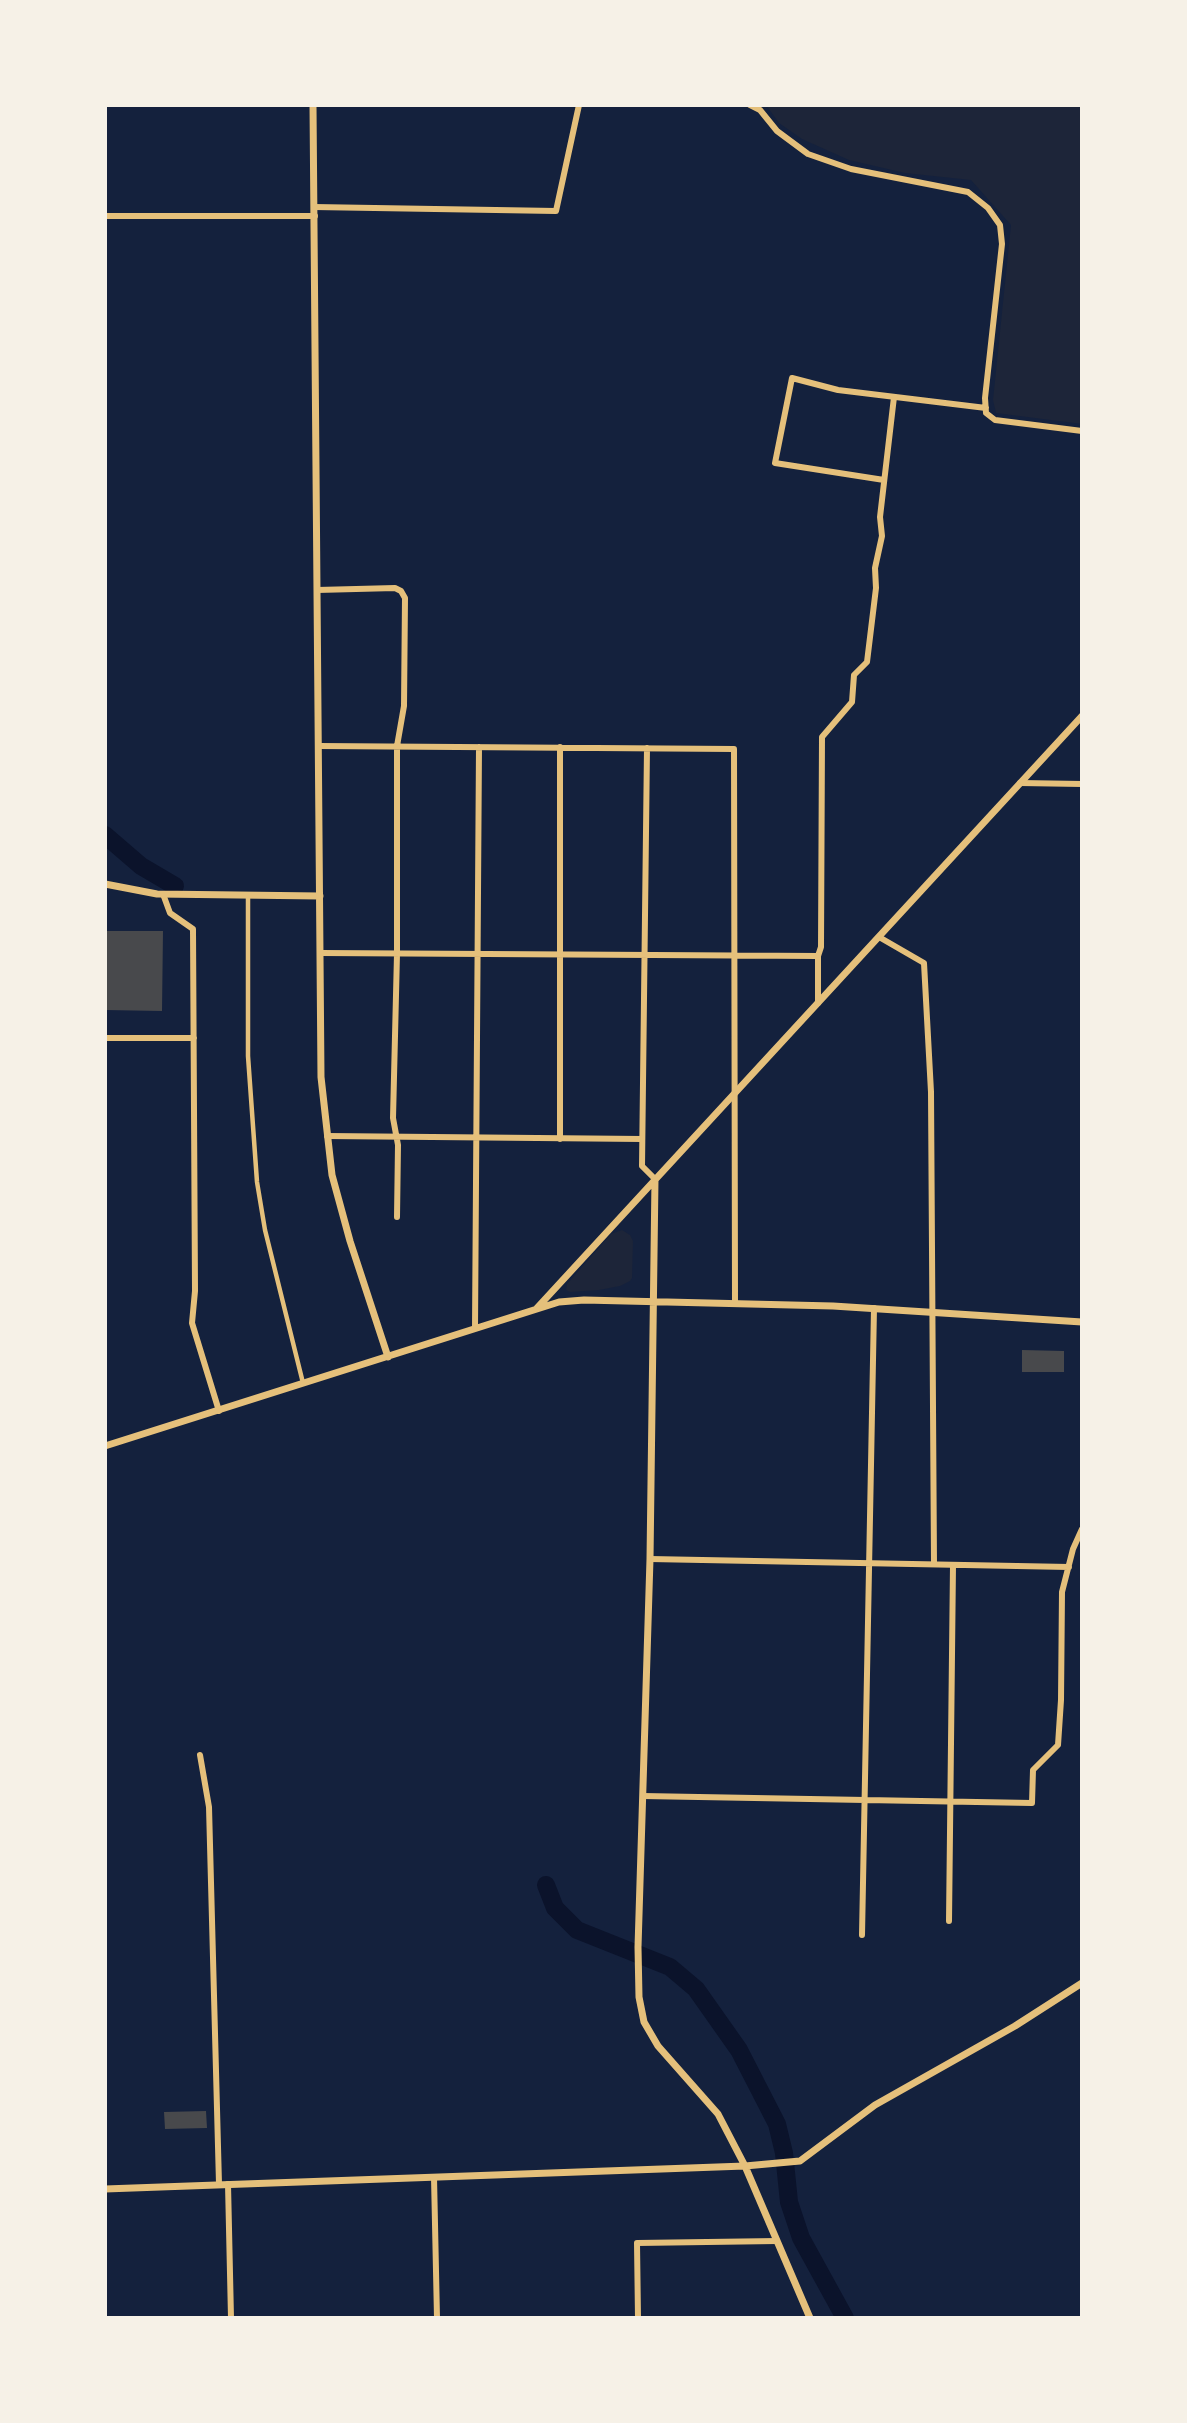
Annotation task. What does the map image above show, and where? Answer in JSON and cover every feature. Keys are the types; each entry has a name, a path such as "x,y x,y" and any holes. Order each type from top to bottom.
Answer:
{"street":[{"path":"313,105 321,1077 332,1175 350,1241 388,1357"},
{"path":"314,207 556,211 579,105"},
{"path":"750,105 760,110 777,131 808,154 851,169 968,192 988,208 1000,225 1002,244 986,413 995,420 1082,431"},
{"path":"105,216 315,216"},
{"path":"884,480 775,463 792,378 838,390 986,408"},
{"path":"818,1003 818,956 821,947 822,737 852,702 854,675 867,662 876,588 875,568 882,536 880,517 894,397"},
{"path":"317,590 396,589 404,593 404,706 397,746 397,954 393,1118 398,1145 397,1217"},
{"path":"537,1308 1082,716"},
{"path":"318,746 734,748 735,1304"},
{"path":"475,1328 479,747"},
{"path":"560,747 560,1139"},
{"path":"647,748 642,1167 655,1179 655,1302 638,1947 639,1997 644,2022 658,2046 718,2114 745,2166 810,2318"},
{"path":"1020,783 1082,784"},
{"path":"105,884 163,894 320,896"},
{"path":"163,894 170,913 193,929 195,1291 192,1323 219,1411"},
{"path":"248,895 248,1056 257,1182 265,1230 303,1384"},
{"path":"879,937 924,963 931,1092 934,1564"},
{"path":"321,953 818,956"},
{"path":"105,1038 194,1038"},
{"path":"327,1136 642,1139"},
{"path":"105,1446 559,1302 583,1300 874,1308 1082,1322"},
{"path":"862,1934 874,1308"},
{"path":"643,1796 1032,1803 1033,1770 1058,1745 1062,1700 1062,1592 1082,1529"},
{"path":"650,1559 1069,1567"},
{"path":"949,1921 953,1565"},
{"path":"200,1755 209,1807 219,2185"},
{"path":"105,2189 745,2166 800,2161 875,2105 1015,2026 1082,1983"},
{"path":"434,2177 437,2318"},
{"path":"228,2184 230,2318"},
{"path":"638,2318 636,2243 777,2241"}],"shaded area":[{"path":"766,105 1082,105 1082,424 996,413 993,400 1011,225 971,180 905,173 849,160 802,139 779,123"},
{"path":"622,1230 630,1235 633,1241 630,1281 599,1290 566,1290 567,1284 611,1234"}],"building":[{"path":"105,931 163,931 162,1011 105,1010"},
{"path":"1022,1350 1064,1351 1064,1372 1022,1372"},
{"path":"206,2111 207,2128 165,2129 164,2112"}],"waterway":[{"path":"105,835 141,866 175,886"},
{"path":"546,1885 555,1908 577,1930 670,1967 696,1989 739,2050 777,2124 784,2153 789,2202 801,2238 845,2318"}]}
